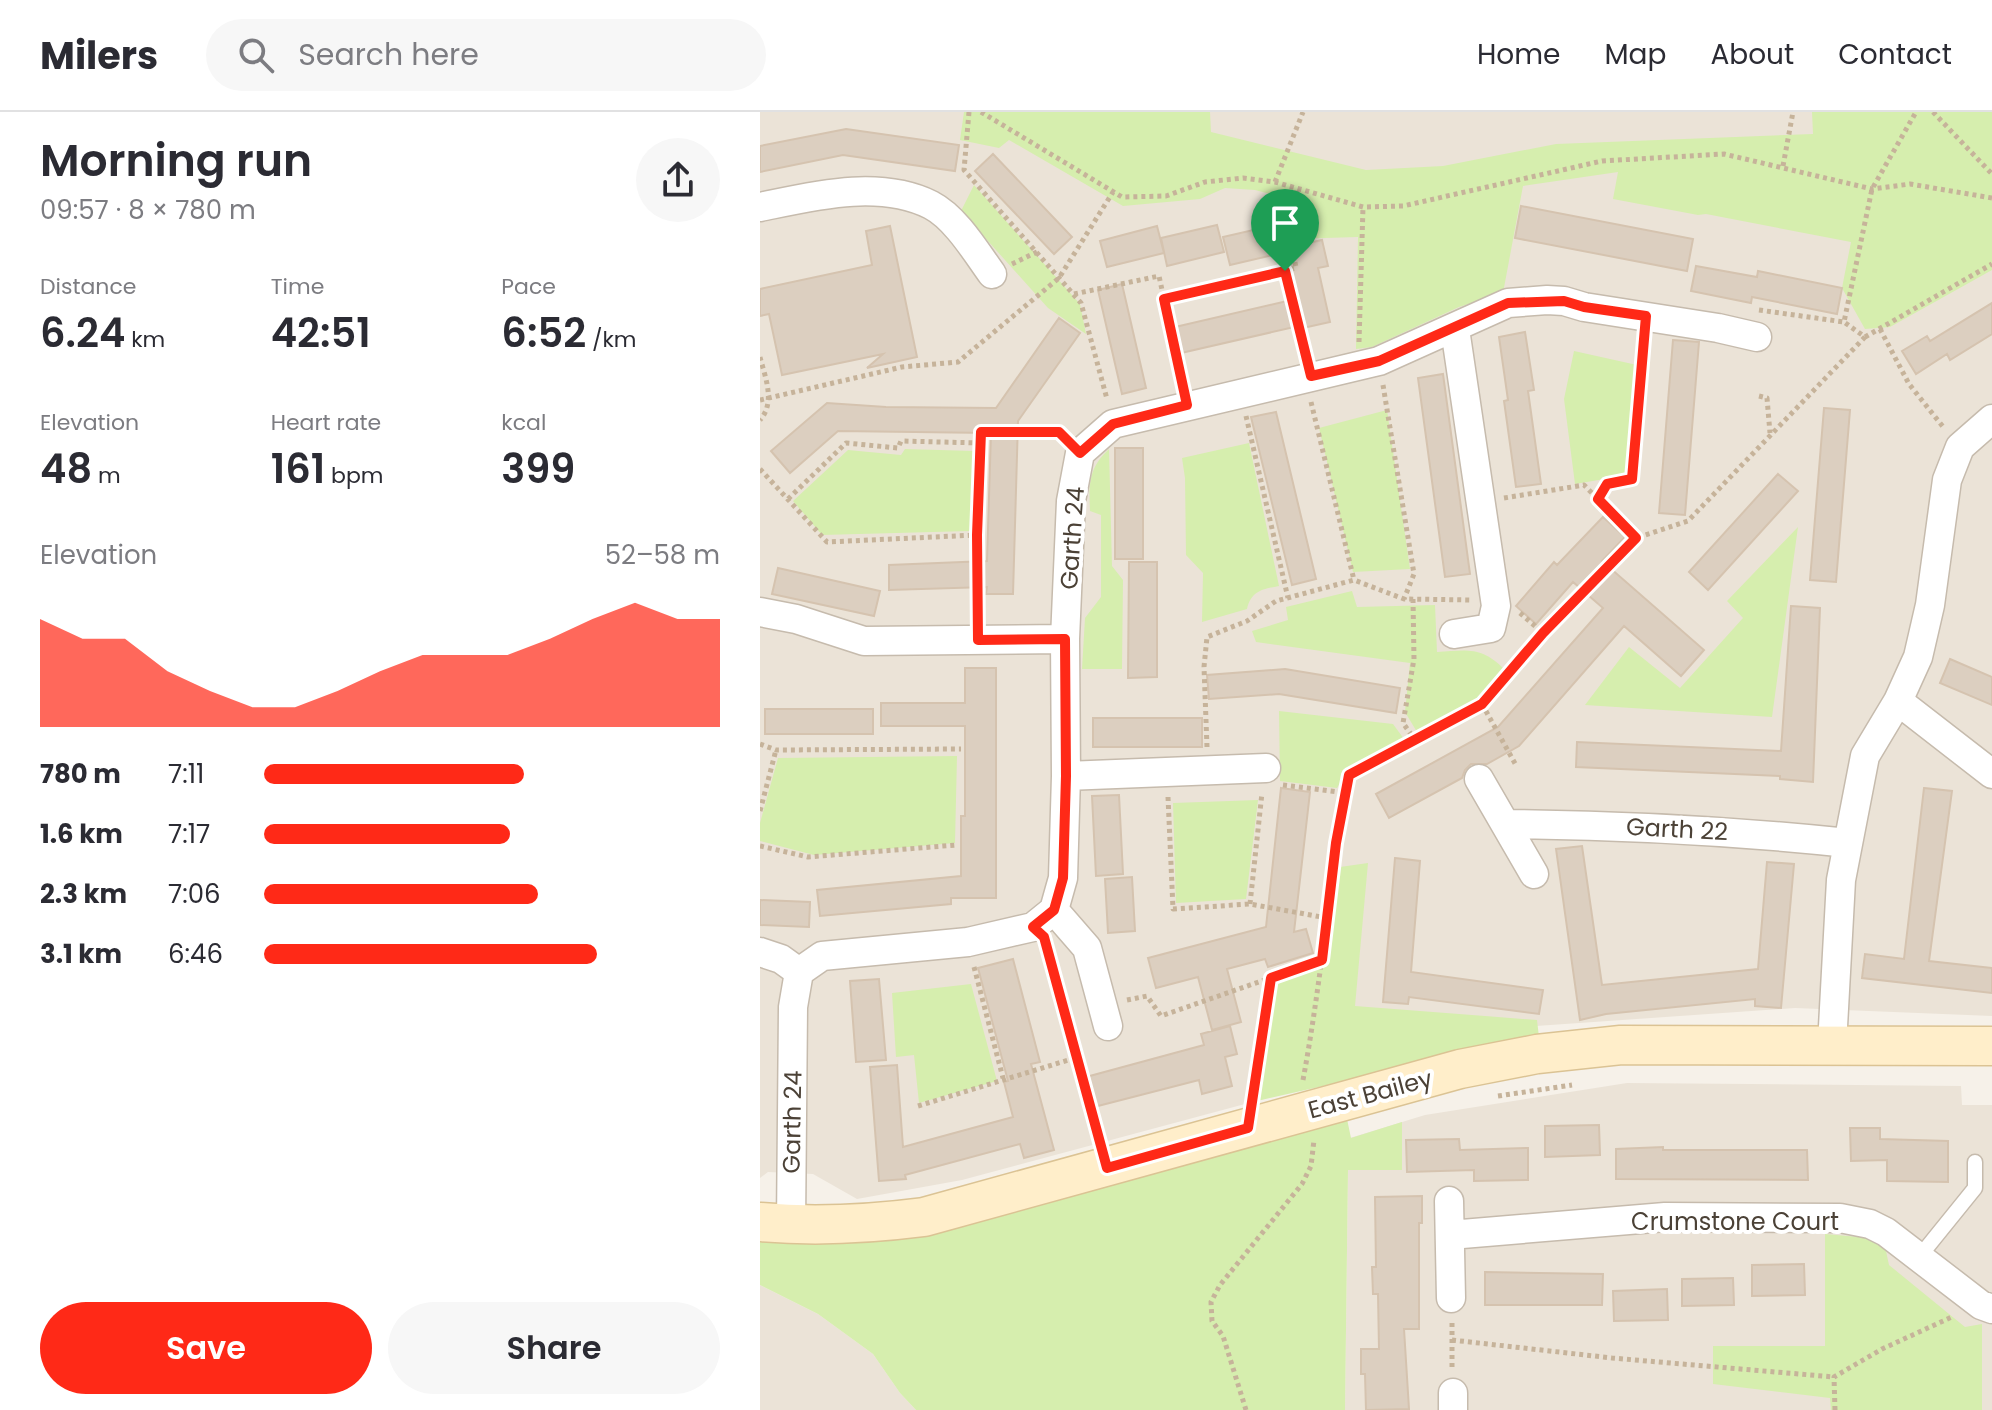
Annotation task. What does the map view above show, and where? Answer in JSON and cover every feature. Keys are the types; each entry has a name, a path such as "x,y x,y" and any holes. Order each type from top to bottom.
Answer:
{"street":[{"path":"760,207 859,191 896,195 932,206 964,235 992,274"},
{"name":"Garth 24","path":"1043,918 1063,878 1065,639 1071,501 1080,453 1113,424 1369,364 1455,329 1508,303 1547,300 1757,337"},
{"path":"1454,634 1491,628 1496,606 1455,329"},
{"path":"1832,1045 1841,880 1865,756 1898,701 1918,657 1930,605 1947,480 1960,447 1992,419"},
{"path":"760,612 796,619 864,641 1065,639"},
{"path":"1898,701 1992,774"},
{"path":"1066,776 1208,771 1264,777"},
{"path":"1479,779 1534,874"},
{"name":"Garth 22","path":"1506,824 1606,825 1848,843"},
{"path":"760,952 781,959 799,972 822,956 968,942 1043,918 1087,948 1105,1016"},
{"name":"Garth 24","path":"776,1223 793,1007 799,972"},
{"name":"East Bailey","path":"776,1223 867,1224 924,1217 1248,1128 1304,1127 1460,1069 1537,1054 1621,1045 1992,1046"},
{"path":"1449,1201 1451,1298"},
{"name":"Crumstone Court","path":"1450,1235 1665,1217 1840,1218 1870,1224 1920,1256 1986,1307"}],"lane":[{"path":"1920,1256 1975,1188 1975,1162"}],"path":[{"path":"969,112 964,170 1081,303 1113,424"},
{"path":"981,112 1122,197 1166,196 1205,182 1243,178 1275,182 1363,207 1403,206 1602,161 1724,154 1872,189 1910,184 1992,198"},
{"path":"1275,182 1303,112"},
{"path":"1783,166 1793,112"},
{"path":"1865,337 1844,322 1872,189 1916,112"},
{"path":"1933,112 1992,174"},
{"path":"1164,299 1296,268 1292,245 1297,188"},
{"path":"760,400 902,367 958,362 1059,278 1113,192"},
{"path":"1363,207 1369,364 1414,574 1404,599"},
{"path":"1246,1410 1223,1336 1212,1321 1211,1302 1220,1285 1302,1184 1311,1166 1314,1138 1304,1127 1303,1084 1316,1009 1336,843 1349,775 1482,704 1543,633 1636,538 1688,521 1865,337 1992,264"},
{"path":"1285,271 1354,580"},
{"path":"1074,294 1159,276 1187,405"},
{"path":"1598,499 1607,484 1632,479 1646,316"},
{"path":"1880,329 1909,384 1960,447"},
{"path":"760,357 769,398 760,420"},
{"path":"1240,392 1288,598"},
{"path":"1759,396 1767,398 1771,434"},
{"path":"978,640 977,535 981,432 1059,432 1080,453"},
{"path":"788,499 846,443 898,448 901,441 980,443"},
{"path":"760,469 827,542 977,535"},
{"path":"1480,502 1584,485 1636,538"},
{"path":"1208,771 1204,667 1207,637 1247,621 1276,601 1354,580 1404,599 1472,600 1517,611 1543,633"},
{"path":"1413,599 1414,659 1403,723 1415,740"},
{"path":"1482,704 1517,767"},
{"path":"760,744 776,750 961,749"},
{"path":"760,811 776,750"},
{"path":"1167,772 1173,909 1250,904 1327,918"},
{"path":"1250,904 1264,777 1346,793"},
{"path":"760,846 808,857 956,845"},
{"path":"1043,918 1044,937 1107,1168"},
{"path":"968,942 1003,1078"},
{"path":"1105,1016 1147,996 1161,1016 1322,960"},
{"path":"1248,1128 1271,978"},
{"path":"918,1106 1075,1058"},
{"path":"1489,1098 1577,1084"},
{"path":"1451,1298 1453,1401"},
{"path":"1452,1340 1612,1358 1834,1377 1882,1349 1986,1307"},
{"path":"1834,1377 1835,1410"}],"shaded area":[{"path":"760,112 1992,112 1992,1016 1795,1008 1536,1026 962,1180 857,1199 813,1174 768,1172 760,1178"},
{"path":"1627,1083 1961,1086 1962,1105 1992,1105 1992,1410 1345,1410 1350,1138 1425,1115"},
{"path":"760,1285 818,1314 873,1354 916,1410 760,1410"}],"green space":[{"path":"964,112 1210,112 1211,132 1366,170 1443,166 1556,144 1813,134 1812,112 1992,112 1992,270 1890,327 1865,329 1842,288 1851,242 1613,199 1618,172 1523,186 1503,293 1459,307 1372,347 1356,349 1358,237 1291,239 1293,200 1255,190 1225,188 1200,199 1123,206 1009,140 999,148 960,140"},
{"path":"974,185 1080,304 1086,334 1048,308 961,211"},
{"path":"1574,351 1637,365 1628,475 1575,484 1564,399"},
{"path":"1387,410 1410,569 1353,572 1319,428"},
{"path":"1249,443 1279,586 1255,595 1247,609 1202,622 1203,573 1186,555 1182,458"},
{"path":"905,449 974,451 970,531 822,535 793,501 848,450 901,455"},
{"path":"1109,449 1112,566 1123,580 1122,669 1082,669 1085,618 1101,597 1101,515 1090,511 1090,485 1093,470"},
{"path":"1798,527 1772,717 1585,705 1629,647 1680,688 1743,618 1727,601"},
{"path":"1352,591 1357,607 1435,605 1437,652 1474,651 1489,657 1505,670 1480,698 1417,732 1405,712 1410,663 1256,642 1252,631 1288,620 1286,607"},
{"path":"1279,711 1393,724 1404,739 1345,774 1337,788 1280,781"},
{"path":"957,756 955,843 814,855 760,841 760,823 778,758"},
{"path":"1258,800 1246,899 1176,903 1173,803"},
{"path":"1368,863 1355,1006 1537,1020 1539,1037 1257,1101 1277,976 1327,957 1340,867"},
{"path":"971,984 997,1081 919,1103 914,1055 896,1057 892,993"},
{"path":"1347,1119 1351,1138 1402,1122 1402,1170 1348,1170 1345,1410 916,1410 873,1354 818,1314 760,1285 760,1237 951,1227"},
{"path":"1825,1234 1870,1238 1886,1251 1889,1265 1965,1327 1982,1324 1982,1410 1831,1410 1830,1398 1713,1384 1713,1346 1825,1346"}],"building":[{"path":"846,129 959,145 955,171 843,155 760,172 760,146"},
{"path":"993,154 1072,237 1054,254 975,171"},
{"path":"1521,206 1693,239 1687,271 1515,238"},
{"path":"1280,224 1286,248 1322,240 1328,266 1318,268 1330,322 1303,328 1303,325 1181,353 1175,327 1296,299 1286,252 1230,265 1223,237"},
{"path":"1217,225 1224,252 1167,266 1161,238"},
{"path":"890,226 917,357 867,368 883,354 782,375 769,314 760,316 760,289 872,265 866,231"},
{"path":"1157,226 1164,253 1107,267 1100,241"},
{"path":"1696,266 1757,277 1758,271 1842,288 1837,314 1752,297 1751,303 1691,291"},
{"path":"1122,284 1146,388 1122,394 1098,290"},
{"path":"1992,303 1992,334 1950,360 1947,354 1916,374 1902,351 1927,336 1930,341"},
{"path":"1059,318 1080,333 1018,421 1013,594 986,594 987,587 889,590 889,565 987,561 991,433 838,431 790,473 771,451 827,403 996,408"},
{"path":"1525,332 1534,390 1528,391 1541,484 1516,487 1499,337"},
{"path":"1673,340 1699,342 1685,515 1659,513"},
{"path":"1443,374 1470,574 1445,577 1418,378"},
{"path":"1824,408 1850,410 1836,582 1810,580"},
{"path":"1276,412 1316,579 1292,585 1251,417"},
{"path":"1115,448 1143,448 1143,559 1115,559"},
{"path":"1778,474 1798,491 1708,590 1689,572"},
{"path":"1603,517 1625,537 1602,561 1704,650 1681,676 1624,626 1519,746 1487,764 1471,764 1462,778 1389,818 1376,794 1498,727 1603,608 1573,582 1536,624 1516,606 1554,562 1557,565"},
{"path":"1129,562 1157,562 1157,677 1128,678"},
{"path":"778,568 880,591 874,616 772,594"},
{"path":"1791,606 1820,608 1813,782 1780,779 1780,776 1576,767 1577,742 1781,751"},
{"path":"1950,659 1992,677 1992,705 1940,683"},
{"path":"965,668 996,668 996,898 951,898 951,904 820,916 817,890 961,876 965,726 881,726 881,703 965,703"},
{"path":"1285,669 1400,688 1396,713 1279,694 1209,699 1207,675"},
{"path":"765,709 873,709 873,734 765,734"},
{"path":"1093,718 1202,718 1202,747 1093,747"},
{"path":"1281,788 1310,792 1294,932 1306,929 1313,953 1268,967 1265,959 1227,969 1241,1022 1212,1030 1198,977 1156,988 1148,958 1266,927"},
{"path":"1924,788 1952,791 1929,961 1992,968 1992,993 1862,978 1865,954 1904,959"},
{"path":"1119,795 1123,874 1096,876 1092,796"},
{"path":"1582,846 1602,985 1758,969 1767,862 1794,864 1781,1008 1755,1006 1755,999 1606,1014 1580,1020 1556,849"},
{"path":"1395,858 1420,861 1411,972 1543,990 1539,1014 1409,997 1408,1004 1383,1002"},
{"path":"1132,877 1135,931 1108,933 1105,879"},
{"path":"760,900 810,902 809,927 760,925"},
{"path":"1013,959 1040,1062 1031,1064 1054,1150 1024,1158 1020,1144 905,1175 906,1179 879,1181 870,1067 897,1065 903,1147 1013,1117 1004,1082 1008,1081 978,968"},
{"path":"879,979 886,1060 856,1062 850,981"},
{"path":"1230,1026 1237,1054 1225,1057 1232,1086 1202,1094 1199,1080 1094,1107 1086,1077 1204,1045 1201,1034"},
{"path":"1599,1125 1600,1155 1545,1157 1545,1126"},
{"path":"1850,1128 1880,1128 1880,1139 1948,1141 1948,1182 1887,1181 1887,1160 1851,1161"},
{"path":"1459,1139 1460,1150 1528,1148 1528,1180 1474,1181 1474,1170 1407,1172 1406,1140"},
{"path":"1663,1147 1663,1150 1807,1150 1808,1180 1616,1179 1616,1149"},
{"path":"1422,1196 1419,1329 1404,1329 1409,1409 1366,1410 1361,1349 1379,1349 1378,1294 1373,1294 1372,1267 1376,1267 1375,1197"},
{"path":"1804,1264 1805,1295 1752,1296 1752,1265"},
{"path":"1485,1272 1603,1274 1602,1305 1485,1305"},
{"path":"1733,1278 1734,1305 1682,1306 1682,1279"},
{"path":"1667,1289 1668,1320 1614,1321 1613,1291"}],"route":[{"path":"1285,271 1311,376 1379,361 1508,303 1564,301 1646,316 1632,479 1607,484 1598,499 1636,538 1543,633 1482,704 1349,775 1336,843 1322,960 1271,978 1248,1128 1107,1168 1044,937 1033,927 1054,910 1063,878 1065,639 978,640 977,535 981,432 1059,432 1080,453 1113,424 1187,405 1164,299 1285,271"}]}
